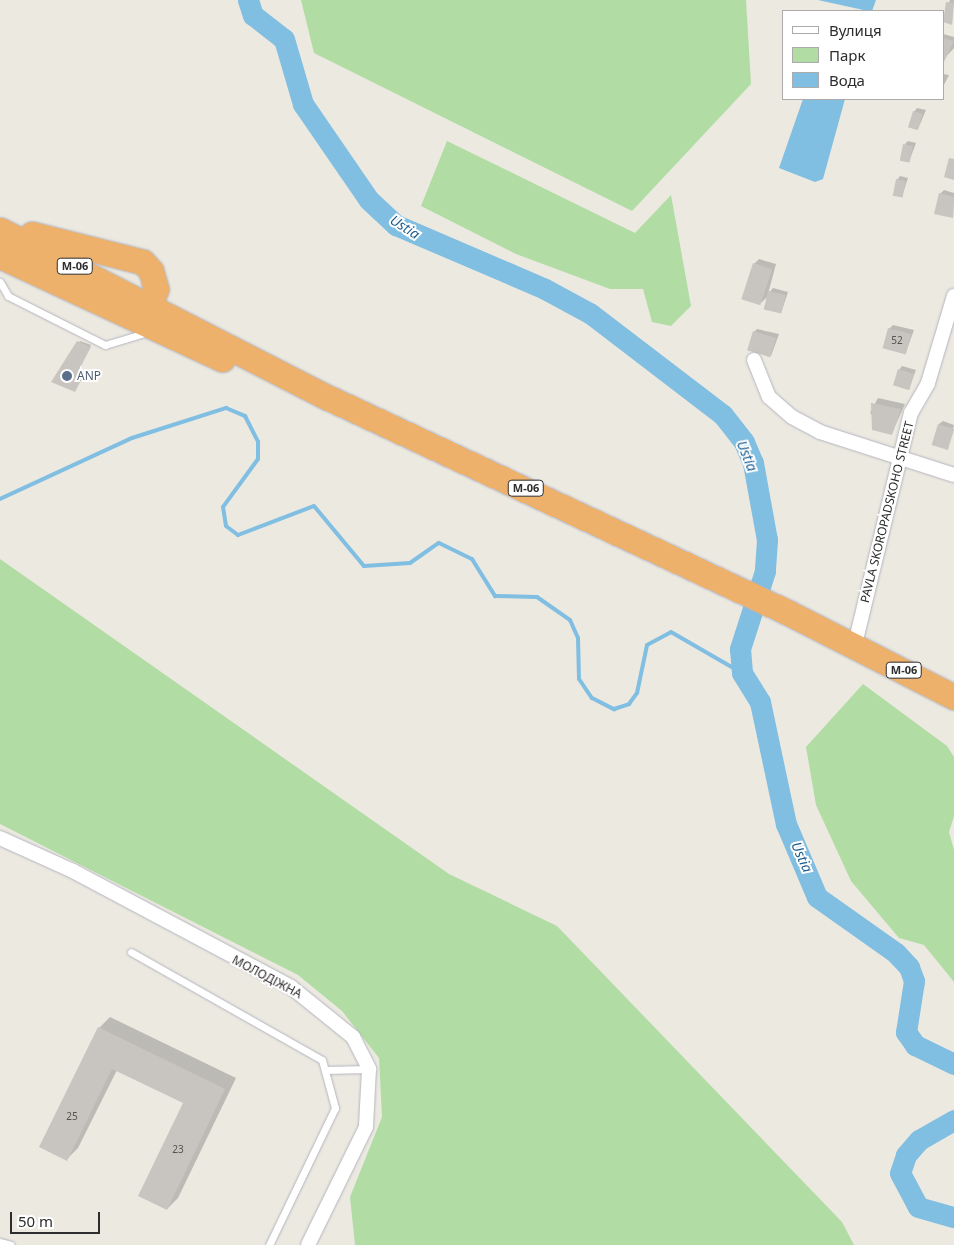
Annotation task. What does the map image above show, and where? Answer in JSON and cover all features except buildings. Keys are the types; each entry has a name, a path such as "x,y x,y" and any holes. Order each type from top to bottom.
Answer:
{"highway":[{"path":"0,229 138,259 151,271 156,289 140,312"},
{"name":"М-06","path":"0,229 140,312 153,330 329,398"},
{"name":"М-06","path":"0,256 140,312 329,398 855,644 954,697"}],"street":[{"name":"PAVLA SKOROPADSKOHO STREET","path":"855,644 911,413 928,383 954,296"},
{"path":"754,360 769,396 792,417 820,432 954,475"},
{"name":"МОЛОДІЖНА","path":"0,838 73,871 291,987 353,1037 369,1069 366,1127 308,1245"}],"lane":[{"path":"0,282 8,296 105,345 153,330"},
{"path":"130,952 322,1060 335,1108 269,1245"},
{"path":"325,1070 369,1069"},
{"path":"0,1242 11,1245"}],"green space":[{"path":"301,0 746,0 751,84 632,211 314,53"},
{"path":"447,141 635,233 671,195 691,306 671,326 652,322 643,289 610,289 516,254 421,206"},
{"path":"0,559 449,874 557,926 842,1222 854,1245 355,1245 350,1197 382,1117 379,1058 342,1011 298,975 0,824"},
{"path":"863,684 947,746 954,757 954,816 949,832 954,850 954,982 924,945 899,938 851,881 816,805 806,747"}],"water":[{"path":"818,0 876,0 872,10 863,10"},
{"path":"803,100 845,100 823,179 815,182 779,168"}],"waterway":[{"name":"Ustia","path":"248,0 253,15 284,39 303,104 369,200 396,225 545,289 591,314 723,415 744,442 753,463 767,540 765,571 740,649 742,673 760,702 786,824 817,897 896,953 909,967 914,981 906,1032 915,1045 954,1064"},
{"path":"0,499 132,438 226,408 245,416 258,442 258,459 223,507 226,526 238,535 314,506 364,566 410,563 439,543 472,559 495,596 537,597 570,620 578,638 579,679 592,698 614,709 629,704 637,693 647,645 671,632 742,673"},
{"name":"Ustia","path":"954,1120 919,1140 906,1155 900,1173 918,1207 954,1217"}],"place":[{"name":"ANP","path":"67,376"}]}
